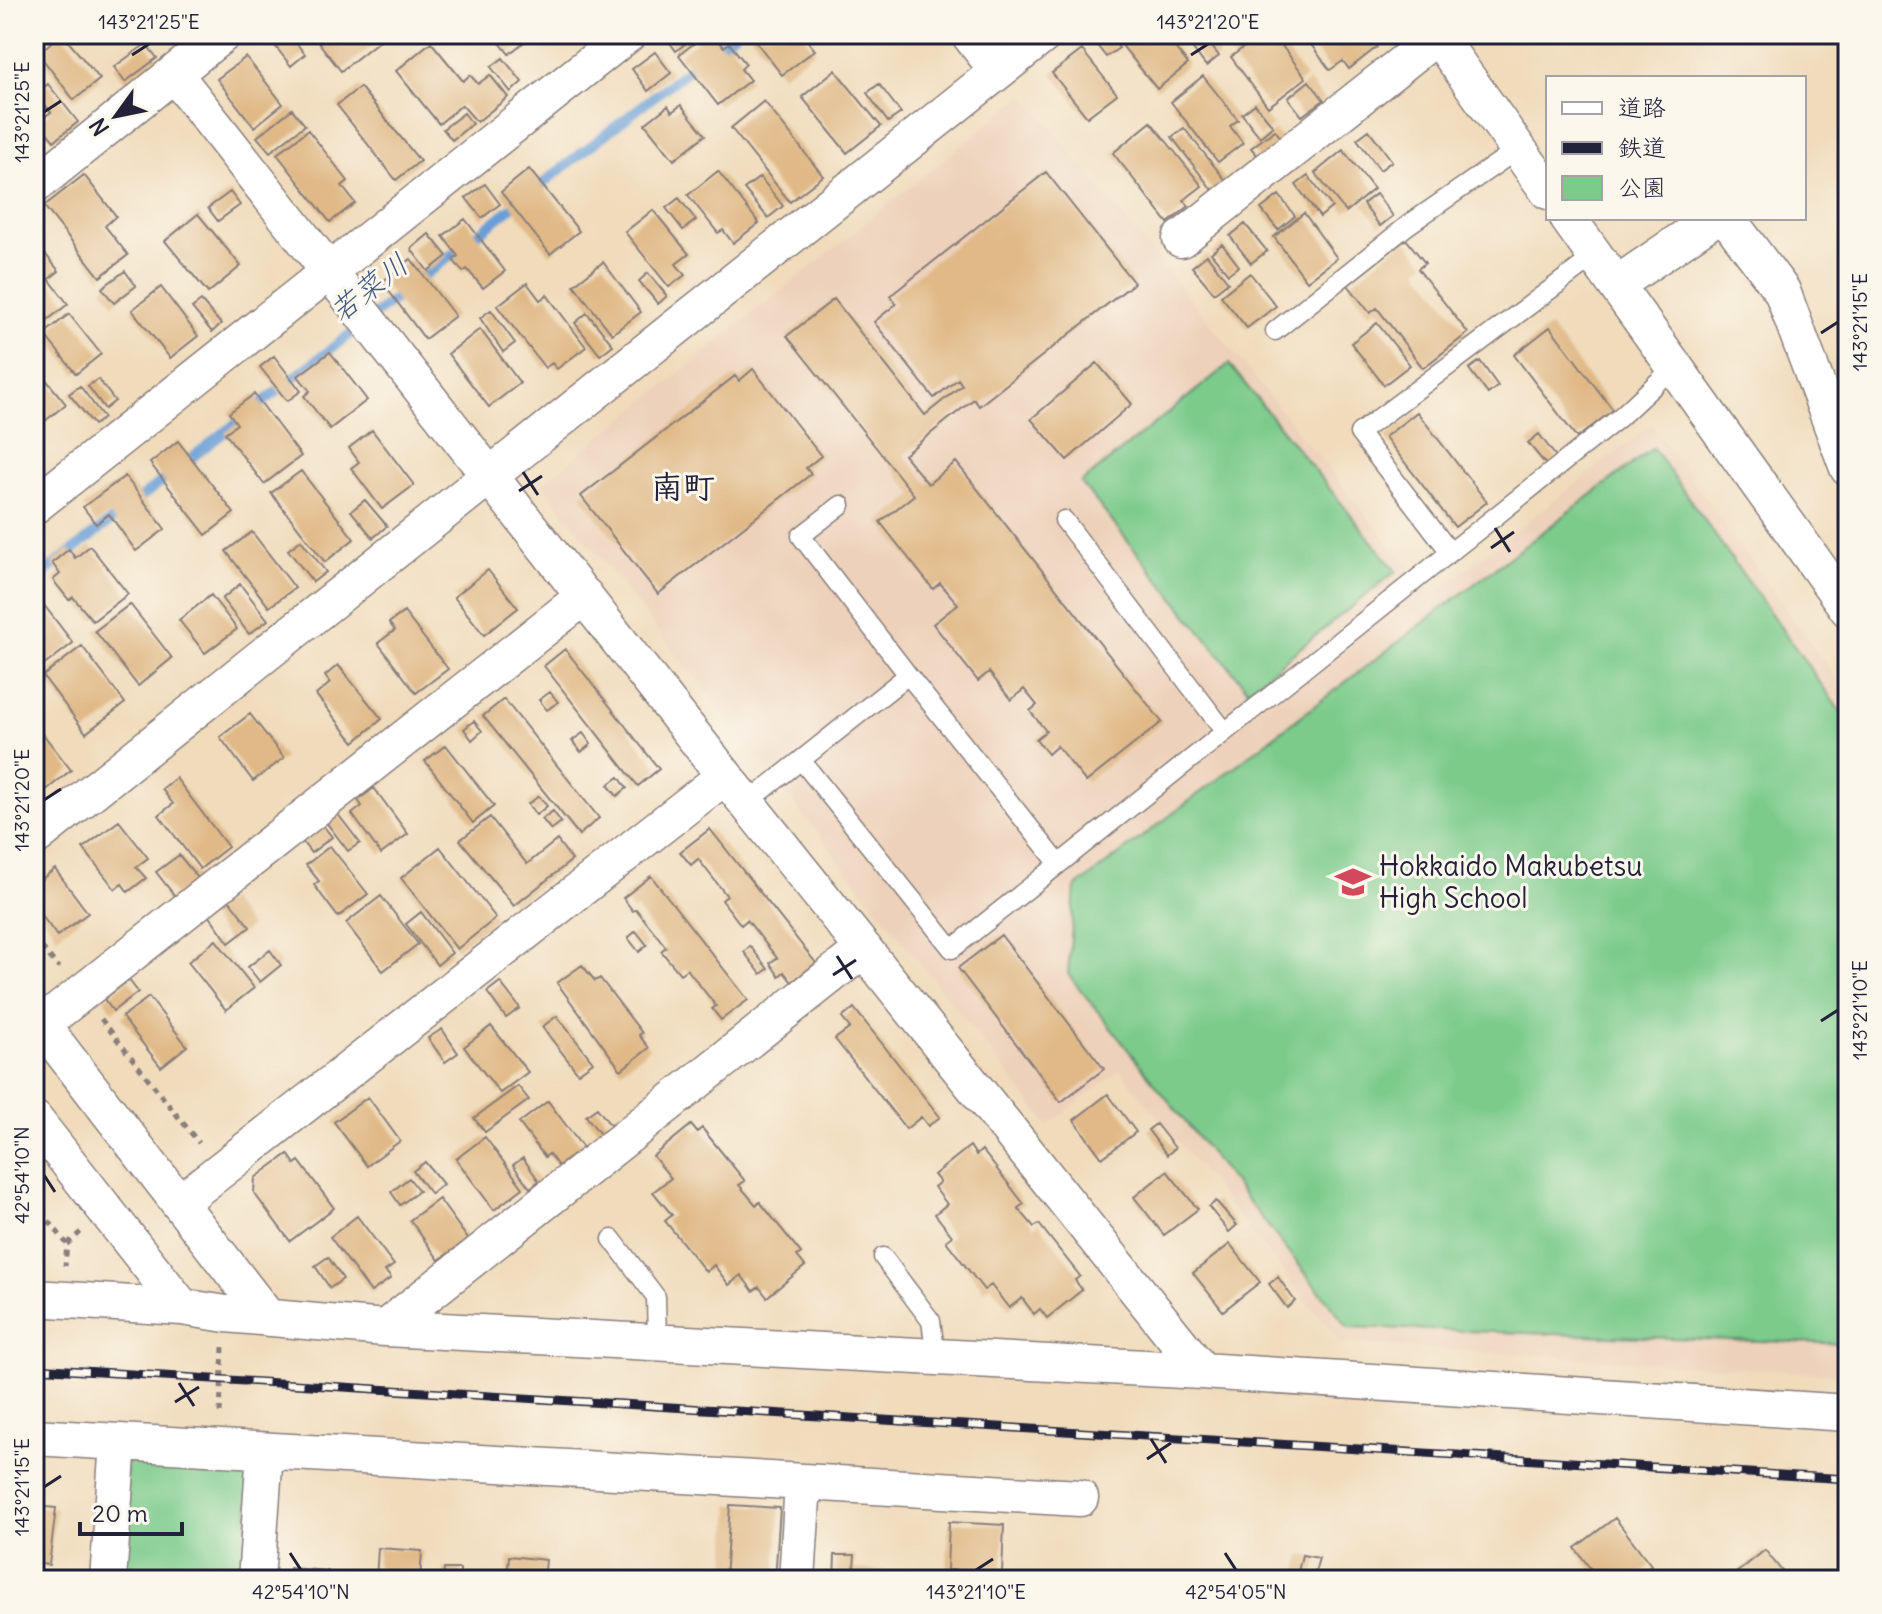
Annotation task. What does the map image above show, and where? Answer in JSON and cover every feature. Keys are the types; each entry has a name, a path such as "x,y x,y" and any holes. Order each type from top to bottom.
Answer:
{"street":[{"path":"34,186 182,55 223,34"},
{"path":"34,506 628,34"},
{"path":"969,34 998,71"},
{"path":"34,838 1045,34"},
{"path":"1181,239 1437,35 1546,188"},
{"path":"182,55 328,271 736,790 1202,1371"},
{"path":"1569,220 1848,609"},
{"path":"1606,271 1710,220"},
{"path":"1729,220 1782,291 1848,468"},
{"path":"268,1318 38,1020 81,993 585,596"},
{"path":"180,1202 736,790"},
{"path":"385,1328 864,949"},
{"path":"34,1119 182,1307"},
{"path":"48,1298 182,1307 226,1314 385,1328 1202,1371 1848,1413"},
{"path":"34,1437 1080,1498"},
{"path":"108,1580 118,1443"},
{"path":"256,1580 265,1451"},
{"path":"797,1580 803,1483"}],"lane":[{"path":"1275,331 1408,225 1518,149"},
{"path":"1450,552 1359,433 1606,271"},
{"path":"801,760 952,949 1619,418 1675,366"},
{"path":"841,505 801,536 1059,864"},
{"path":"1064,520 1225,732"},
{"path":"736,790 801,760 908,675"},
{"path":"612,1239 656,1297 657,1343"},
{"path":"883,1257 931,1321 936,1357"}],"path":[{"path":"34,938 221,1170"},
{"path":"34,1202 67,1244 48,1298"},
{"path":"219,1450 226,1314"}],"shaded area":[{"name":"Hokkaido Makubetsu High School","path":"1024,95 1432,596 1652,424 1848,695 1848,1375 1341,1343 1120,1070 1048,1125 542,484"}],"green space":[{"path":"1229,364 1396,571 1248,690 1081,483"},
{"path":"1653,448 1848,722 1848,1344 1348,1327 1068,974 1075,888"},
{"path":"127,1460 251,1469 244,1580 119,1580"}],"building":[{"path":"62,34 100,79 74,100 38,53"},
{"path":"283,34 289,34 305,54 291,66 272,42"},
{"path":"312,34 375,34 380,40 341,71"},
{"path":"493,34 534,34 509,54"},
{"path":"670,34 687,34 691,39 676,51 666,37"},
{"path":"706,34 713,34 724,47 729,43 746,64 741,69 750,80 718,105 679,55"},
{"path":"750,34 802,34 815,50 782,75"},
{"path":"1091,34 1108,34 1119,48 1106,57"},
{"path":"1123,34 1164,34 1188,64 1157,89 1120,43 1126,38"},
{"path":"1182,34 1202,34 1219,56 1206,66"},
{"path":"1261,34 1273,34 1306,78 1268,107 1231,57"},
{"path":"1303,34 1367,34 1377,47 1349,69 1343,61 1330,70"},
{"path":"431,42 463,81 470,75 478,84 490,75 508,97 477,122 462,105 439,124 396,71"},
{"path":"146,44 157,58 125,82 114,67"},
{"path":"1082,50 1117,94 1087,117 1052,73"},
{"path":"655,52 671,73 648,91 632,69"},
{"path":"246,57 283,104 254,127 217,79"},
{"path":"503,58 522,82 511,92 491,67"},
{"path":"835,70 881,126 847,153 802,97"},
{"path":"1203,76 1238,120 1230,126 1243,143 1218,162 1171,102"},
{"path":"1309,81 1324,100 1302,116 1288,98"},
{"path":"48,84 78,122 54,141 38,122 51,112 36,94"},
{"path":"879,84 901,113 888,122 867,93"},
{"path":"360,87 420,161 396,180 337,105"},
{"path":"764,101 823,176 790,202 731,128"},
{"path":"1255,104 1273,126 1260,137 1242,114"},
{"path":"681,105 705,135 674,160 645,124 668,106 672,112"},
{"path":"292,109 305,125 270,152 257,137"},
{"path":"464,113 472,124 452,140 443,129"},
{"path":"1151,122 1202,186 1184,200 1189,206 1168,223 1113,153"},
{"path":"1184,128 1226,181 1213,191 1172,137"},
{"path":"308,130 348,181 342,186 355,203 330,222 277,154"},
{"path":"1275,130 1284,142 1261,160 1251,148"},
{"path":"1369,130 1392,161 1380,170 1357,139"},
{"path":"1343,150 1374,189 1346,212 1315,173"},
{"path":"529,169 579,231 550,254 501,192"},
{"path":"718,171 759,223 733,243 723,230 718,233 688,195"},
{"path":"1046,172 1134,283 979,406 974,399 904,455 928,484 956,462 1162,722 1086,782 1057,746 1048,754 1036,739 1046,731 1030,711 1037,705 1024,689 1011,700 989,672 978,681 933,624 958,604 940,583 933,589 880,522 914,495 787,336 834,299 925,415 962,385 958,379 934,398 874,322 896,304 890,296"},
{"path":"84,175 116,216 105,226 128,255 100,277 44,206"},
{"path":"1308,176 1332,207 1320,217 1296,185"},
{"path":"760,177 783,206 768,218 744,189"},
{"path":"485,184 500,204 482,218 466,198"},
{"path":"230,192 240,205 218,221 208,208"},
{"path":"1376,194 1393,216 1380,226 1363,204"},
{"path":"1279,195 1295,216 1278,230 1261,209"},
{"path":"679,198 696,220 683,230 666,208"},
{"path":"653,210 689,254 676,264 685,275 669,287 625,232"},
{"path":"1304,213 1337,258 1307,281 1274,237"},
{"path":"198,214 241,266 208,293 165,241"},
{"path":"465,219 505,271 483,288 467,269 463,272 453,260 458,256 443,236"},
{"path":"1245,224 1267,251 1251,263 1230,236"},
{"path":"429,234 447,256 428,271 411,249"},
{"path":"1406,239 1425,263 1418,269 1468,333 1423,368 1377,308 1370,313 1348,285"},
{"path":"34,240 59,271 49,279 68,304 45,322 34,308"},
{"path":"1222,244 1239,266 1228,274 1211,253"},
{"path":"1207,255 1228,282 1214,293 1192,267"},
{"path":"411,259 455,316 425,339 382,282"},
{"path":"603,262 641,312 612,334 574,285"},
{"path":"125,271 136,286 114,303 102,288"},
{"path":"648,273 667,296 658,304 639,281"},
{"path":"1250,273 1276,306 1247,328 1221,296"},
{"path":"527,283 540,300 547,295 586,347 557,369 552,363 545,368 497,306"},
{"path":"161,287 198,336 170,358 132,310"},
{"path":"201,301 221,324 212,332 192,308"},
{"path":"491,310 515,343 503,352 480,318"},
{"path":"587,313 613,345 600,355 575,323"},
{"path":"69,314 101,354 76,374 44,334"},
{"path":"1377,323 1410,365 1384,385 1351,343"},
{"path":"1550,327 1613,410 1577,438 1514,355"},
{"path":"480,329 520,383 489,407 448,354"},
{"path":"330,352 367,400 330,429 304,396 310,391 298,376"},
{"path":"274,356 301,391 287,401 260,367"},
{"path":"1480,361 1498,386 1488,394 1469,369"},
{"path":"1097,363 1132,404 1067,460 1031,419"},
{"path":"34,365 66,404 34,430"},
{"path":"753,369 821,456 806,468 811,474 658,594 581,496 735,376 739,381"},
{"path":"98,379 115,401 105,409 88,386"},
{"path":"80,386 104,418 94,425 69,394"},
{"path":"254,394 301,456 264,484 225,433 237,424 229,413"},
{"path":"1417,412 1487,502 1455,527 1385,437"},
{"path":"372,430 414,485 382,509 351,468 359,462 349,448"},
{"path":"1539,434 1557,458 1547,466 1528,443"},
{"path":"178,441 234,513 206,535 150,463"},
{"path":"301,471 354,539 325,562 271,493"},
{"path":"125,476 165,529 136,551 109,514 96,524 83,507"},
{"path":"365,500 387,526 373,538 351,511"},
{"path":"252,532 295,588 269,607 226,551"},
{"path":"301,540 326,572 313,582 288,550"},
{"path":"90,546 128,594 93,621 73,597 69,600 53,580 60,574 52,563 69,549 75,558"},
{"path":"488,570 518,608 484,635 454,597"},
{"path":"240,584 268,620 249,634 222,599"},
{"path":"34,592 73,643 34,673"},
{"path":"211,595 237,629 205,653 179,620"},
{"path":"130,604 172,658 138,686 95,631"},
{"path":"404,612 448,669 416,693 378,643 395,630 389,623"},
{"path":"82,646 125,703 86,733 43,676"},
{"path":"565,649 659,769 638,786 544,666"},
{"path":"338,665 382,719 354,742 316,695 330,683 325,676"},
{"path":"550,692 558,702 547,710 539,700"},
{"path":"504,699 599,818 579,835 483,716"},
{"path":"250,714 284,758 253,781 220,737"},
{"path":"474,721 482,731 472,740 464,729"},
{"path":"36,725 71,770 40,795 34,787"},
{"path":"583,733 591,744 581,752 572,741"},
{"path":"446,745 494,806 473,823 425,761"},
{"path":"619,777 627,788 617,796 608,785"},
{"path":"176,778 228,847 200,869 159,815 173,804 162,789"},
{"path":"374,788 408,834 381,854 352,814 362,806 358,800"},
{"path":"539,796 547,806 536,815 528,804"},
{"path":"553,811 561,822 551,830 542,819"},
{"path":"337,813 360,843 348,851 326,822"},
{"path":"490,817 527,864 557,840 572,860 514,906 460,840"},
{"path":"119,821 148,858 136,867 146,878 128,892 122,884 115,889 83,848"},
{"path":"322,824 332,837 311,853 301,840"},
{"path":"710,829 816,963 792,982 784,972 779,976 770,963 777,958 747,920 741,925 722,900 727,896 698,859 691,865 680,852"},
{"path":"330,846 368,894 338,917 314,885 319,881 306,865"},
{"path":"440,847 496,918 457,949 401,878"},
{"path":"179,855 198,878 175,896 156,872"},
{"path":"55,869 88,913 57,936 34,905 34,885"},
{"path":"651,876 748,1000 721,1020 712,1009 716,1006 687,969 680,974 661,951 666,947 636,909 633,911 623,898"},
{"path":"381,896 418,944 383,971 346,923"},
{"path":"229,900 250,927 229,943 209,915"},
{"path":"421,912 452,953 437,965 406,924"},
{"path":"636,931 647,945 639,952 628,938"},
{"path":"1001,935 1104,1069 1061,1102 958,968"},
{"path":"216,940 254,988 226,1010 188,962"},
{"path":"750,946 768,969 761,974 744,952"},
{"path":"270,950 281,965 260,982 248,967"},
{"path":"582,965 595,981 600,978 642,1033 639,1035 649,1048 621,1070 557,983"},
{"path":"129,980 138,992 113,1011 104,999"},
{"path":"500,982 520,1008 506,1018 487,992"},
{"path":"149,997 187,1046 161,1067 122,1017"},
{"path":"854,1008 940,1117 928,1126 921,1117 906,1129 835,1039 850,1028 842,1018"},
{"path":"557,1016 593,1062 578,1073 542,1027"},
{"path":"491,1026 528,1072 500,1093 464,1047"},
{"path":"442,1029 458,1053 445,1062 428,1038"},
{"path":"518,1086 529,1100 485,1132 474,1118"},
{"path":"1108,1094 1136,1132 1102,1158 1074,1120"},
{"path":"368,1097 400,1141 367,1166 334,1122"},
{"path":"548,1101 583,1148 558,1166 549,1154 545,1157 519,1123"},
{"path":"597,1108 611,1126 600,1134 586,1116"},
{"path":"1156,1124 1175,1148 1167,1155 1148,1130"},
{"path":"691,1125 697,1132 702,1128 745,1181 739,1185 756,1205 760,1202 801,1253 797,1256 805,1266 767,1297 759,1287 753,1291 741,1275 729,1285 714,1265 706,1272 665,1221 672,1215 653,1192 671,1178 653,1156"},
{"path":"485,1137 523,1188 494,1210 456,1159"},
{"path":"970,1146 976,1155 982,1150 1024,1204 1018,1208 1034,1227 1039,1224 1080,1276 1075,1280 1082,1290 1047,1318 1040,1309 1034,1314 1022,1298 1009,1308 991,1285 984,1290 946,1241 952,1236 935,1214 947,1204 934,1187 940,1182 934,1175"},
{"path":"288,1154 295,1164 299,1161 334,1208 290,1241 254,1193 255,1178"},
{"path":"523,1158 539,1181 530,1188 513,1165"},
{"path":"425,1162 443,1184 431,1194 413,1171"},
{"path":"1167,1171 1198,1209 1164,1235 1134,1197"},
{"path":"409,1178 419,1191 400,1205 391,1192"},
{"path":"439,1199 468,1239 439,1260 410,1220"},
{"path":"1216,1201 1237,1225 1229,1232 1209,1207"},
{"path":"357,1216 394,1265 385,1271 391,1278 371,1292 330,1237"},
{"path":"1230,1244 1260,1282 1223,1311 1193,1273"},
{"path":"328,1257 343,1279 330,1288 315,1266"},
{"path":"1278,1277 1295,1301 1287,1308 1269,1284"},
{"path":"730,1505 780,1508 775,1580 725,1580"},
{"path":"34,1506 56,1508 49,1565 34,1563"},
{"path":"1615,1518 1651,1565 1639,1575 1643,1580 1599,1580 1575,1548"},
{"path":"949,1522 1004,1525 1002,1573 947,1570"},
{"path":"378,1548 422,1551 420,1580 376,1580"},
{"path":"1765,1550 1789,1580 1740,1580 1735,1574"},
{"path":"835,1555 855,1555 854,1569 884,1571 883,1580 834,1580"},
{"path":"1302,1555 1319,1558 1313,1580 1296,1580"},
{"path":"509,1556 546,1560 544,1580 507,1580"},
{"path":"290,1568 328,1571 327,1580 289,1580"},
{"path":"444,1569 460,1569 460,1580 443,1580"},
{"path":"1115,1572 1166,1576 1166,1580 1114,1580"},
{"path":"1231,1573 1274,1576 1274,1580 1230,1580"}],"waterway":[{"name":"若菜川","path":"710,53 734,34"},
{"name":"若菜川","path":"34,581 698,62"}],"railway":[{"path":"34,1368 1848,1479"}],"place":[{"name":"Hokkaido Makubetsu High School","path":"1353,882"}],"district":[{"name":"南町","path":"683,487"}]}
